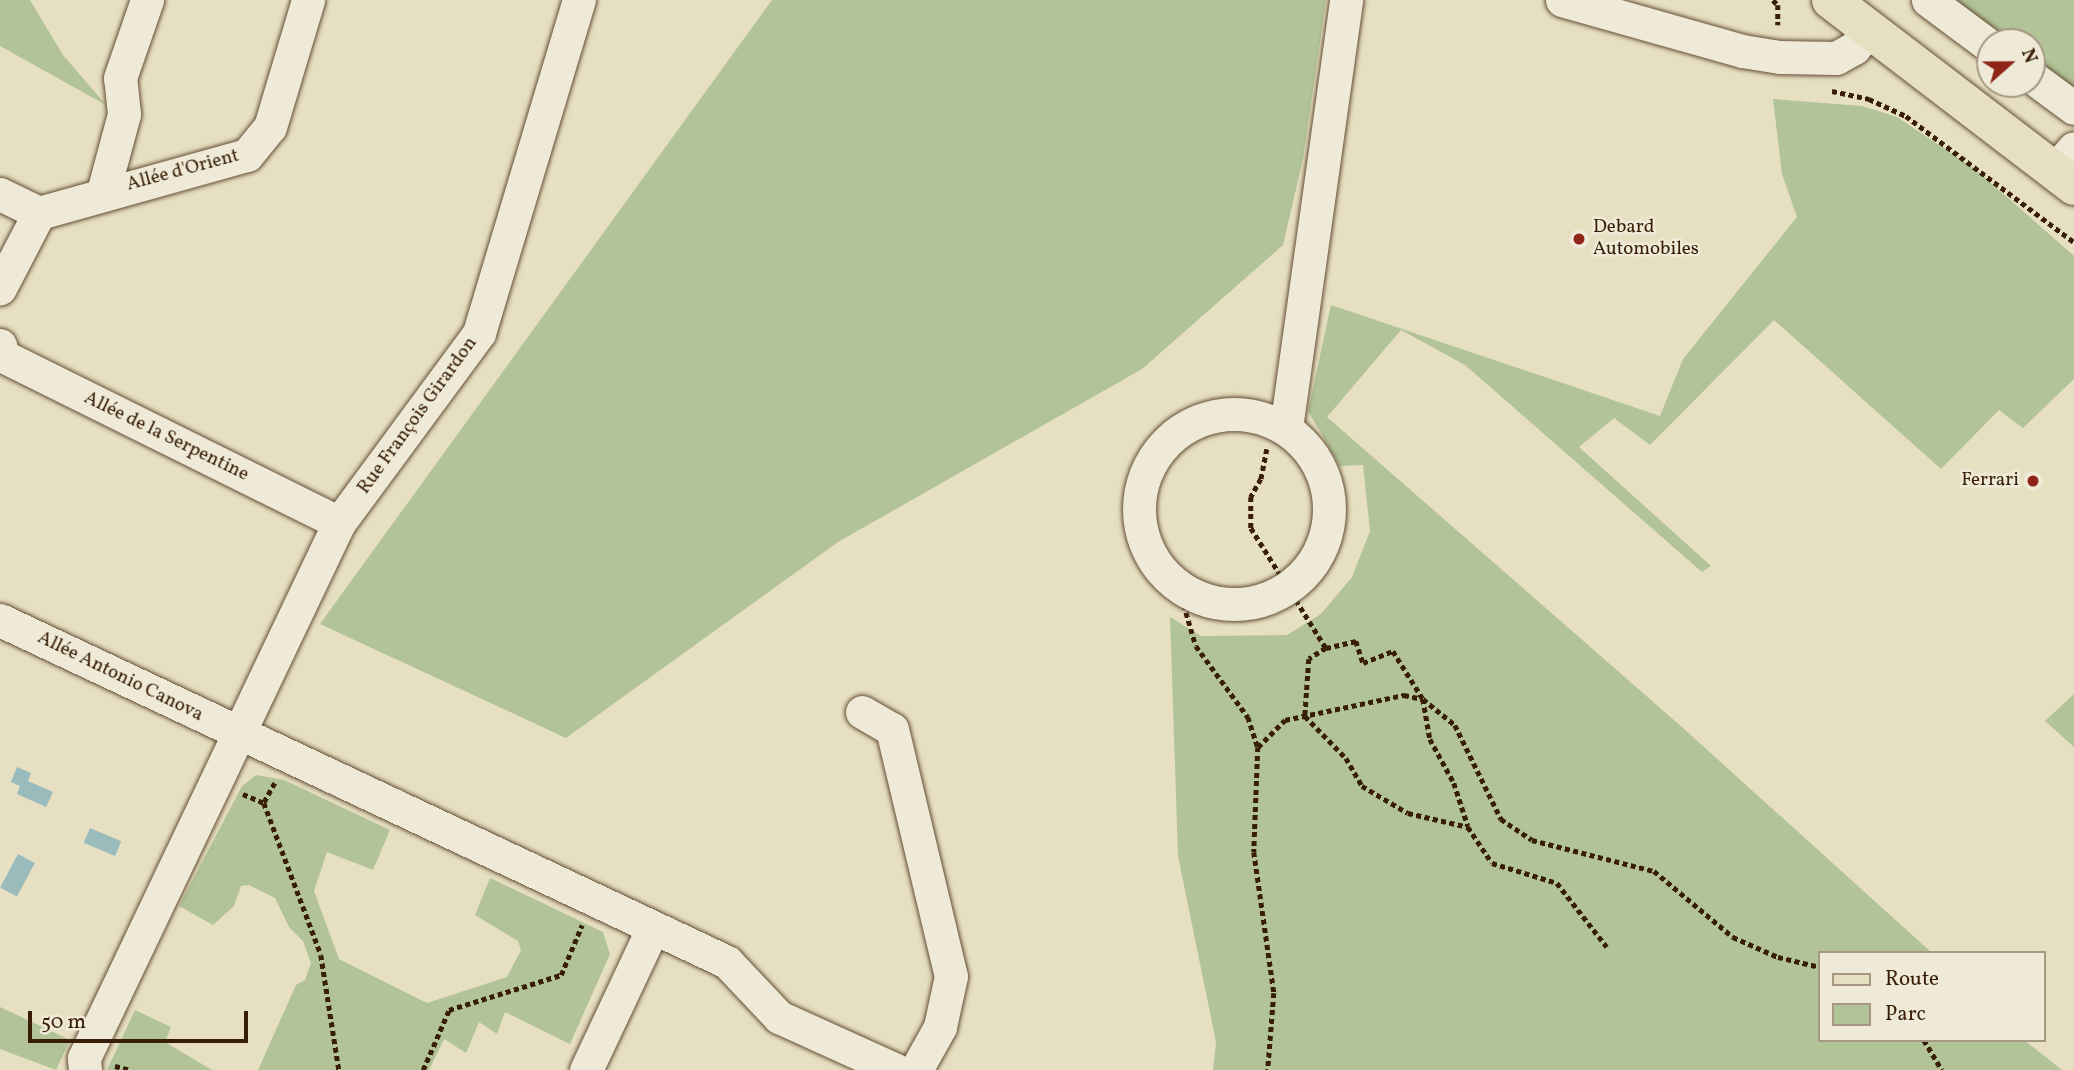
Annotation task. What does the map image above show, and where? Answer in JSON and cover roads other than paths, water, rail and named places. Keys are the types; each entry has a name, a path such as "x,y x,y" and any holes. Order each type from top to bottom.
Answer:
{"main road":[{"path":"1831,0 2067,168"}],"street":[{"path":"103,192 124,114 120,78 146,0"},
{"name":"Allée d'Orient","path":"39,213 103,192 247,155 270,127 308,0"},
{"name":"Rue François Girardon","path":"85,1070 84,1058 339,523 479,333 579,0"},
{"path":"1286,428 1346,0"},
{"path":"1562,0 1742,51 1780,57 1836,58 1854,48 1870,29"},
{"path":"1928,0 1976,36"},
{"path":"2046,87 2074,108"},
{"path":"0,194 39,213 0,288"},
{"name":"Allée de la Serpentine","path":"0,345 3,356 339,523"},
{"path":"1223,413 1256,415 1286,428 1309,449 1324,475 1330,505 1327,535 1314,563 1287,589 1266,600 1236,606 1206,601 1179,588 1156,564 1142,534 1139,502 1146,470 1165,442 1191,423 1223,413"},
{"name":"Allée Antonio Canova","path":"0,620 239,734"},
{"path":"862,712 892,729 951,976 940,1027 916,1070"},
{"path":"239,734 652,930 727,962 779,1017 897,1070"},
{"path":"586,1070 652,930"}],"water":[{"path":"17,767 31,773 28,781 53,792 46,807 17,794 20,786 11,782"},
{"path":"90,828 121,841 115,856 84,843"},
{"path":"18,854 35,863 17,896 0,888"}],"place":[{"name":"Debard Automobiles","path":"1579,239"},
{"name":"Ferrari","path":"2033,481"}]}
